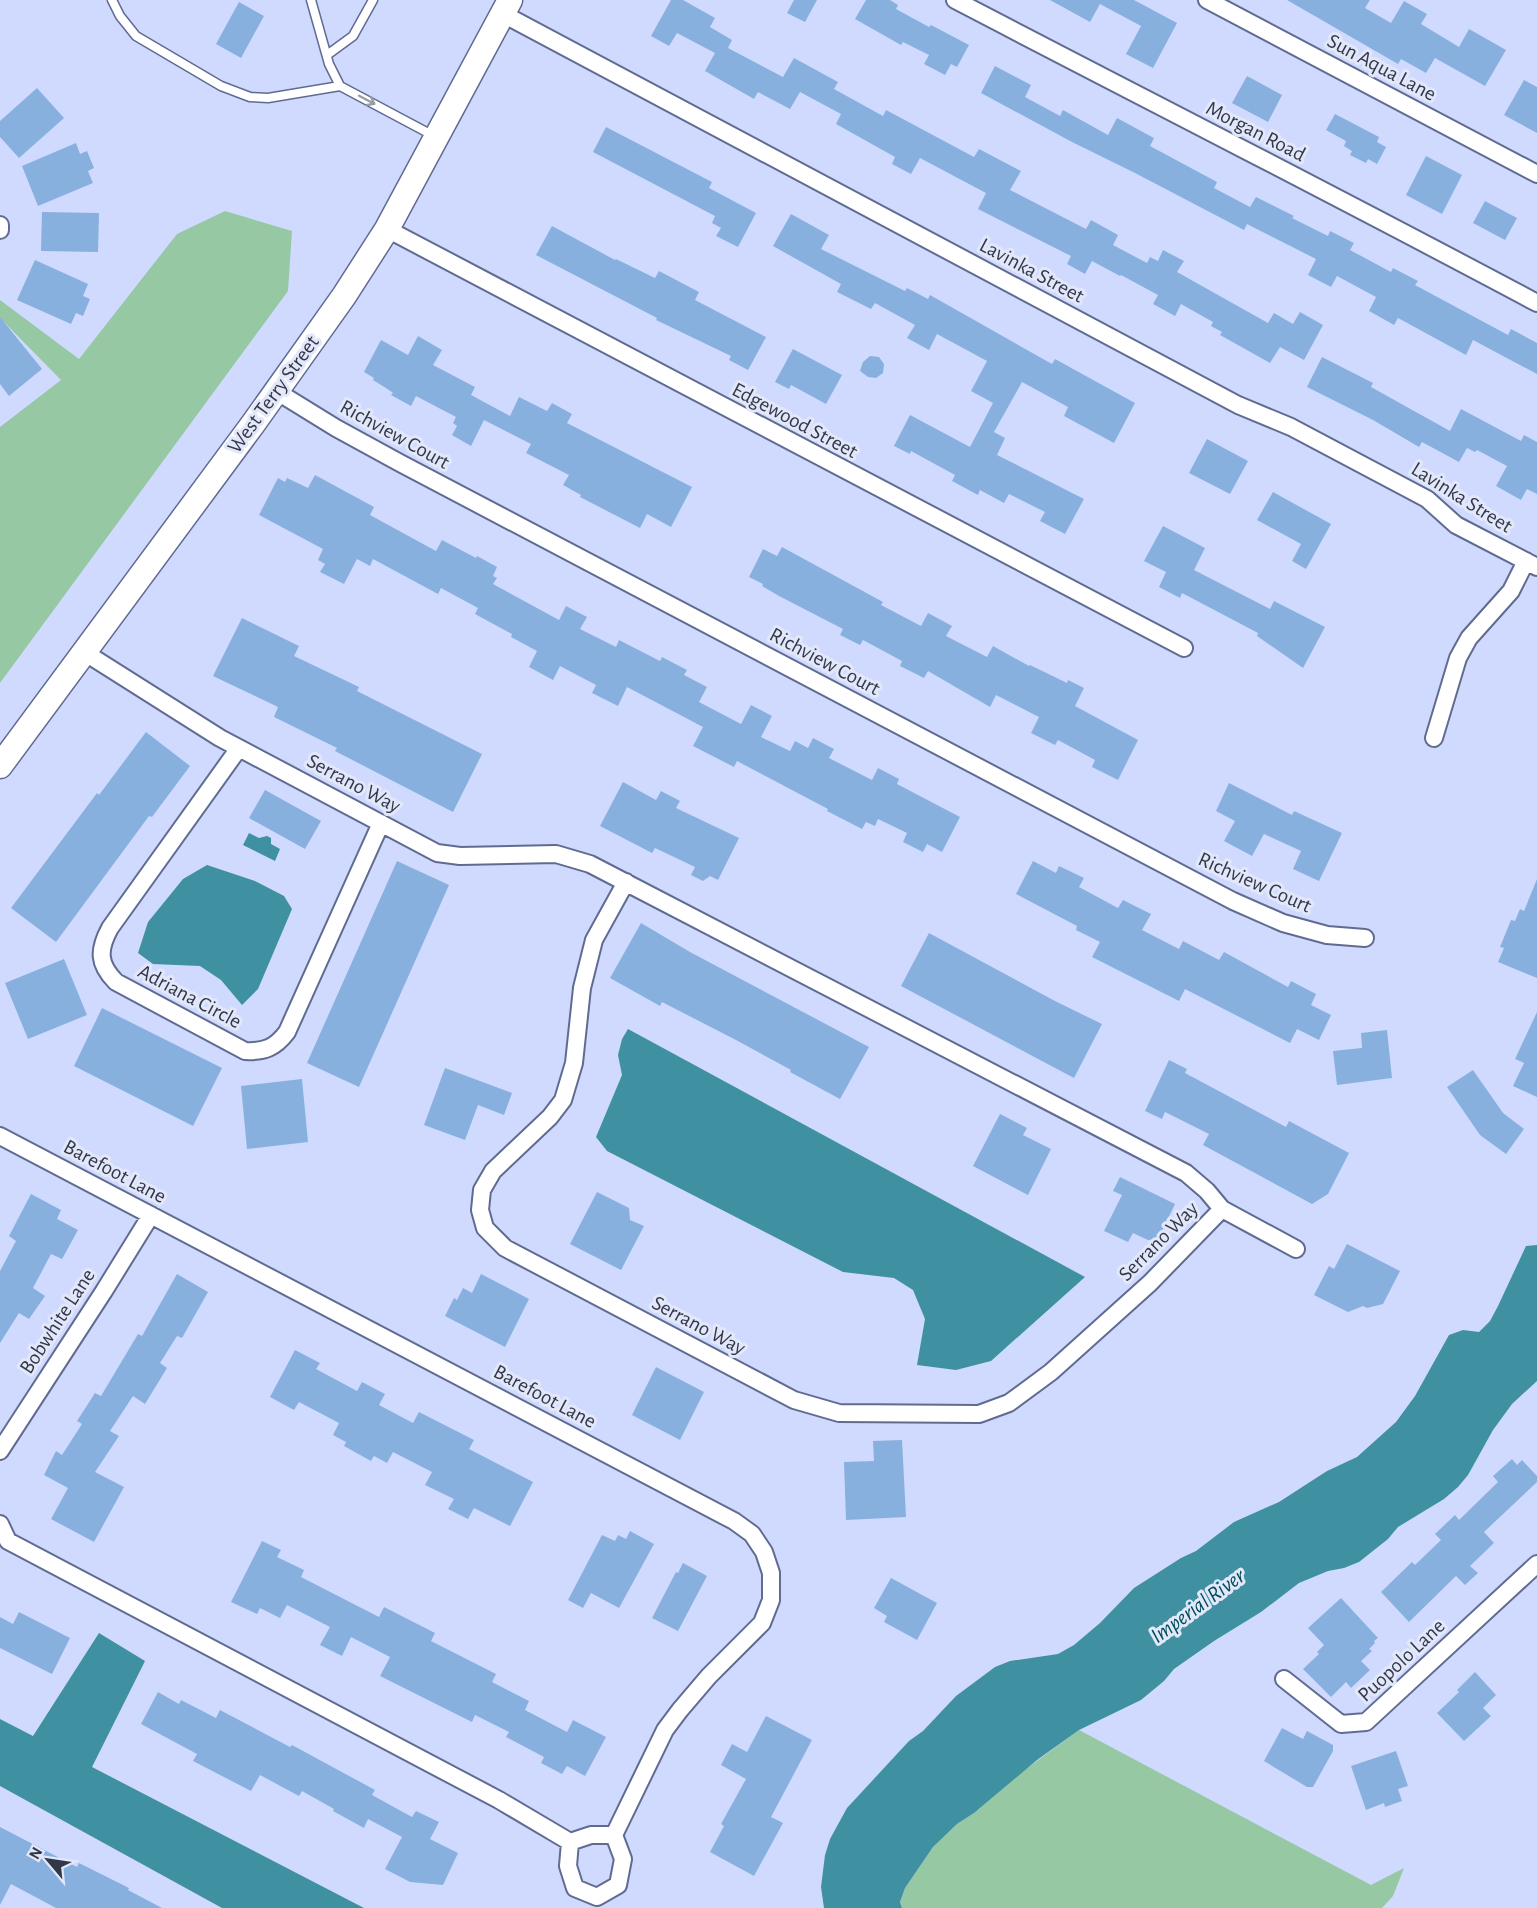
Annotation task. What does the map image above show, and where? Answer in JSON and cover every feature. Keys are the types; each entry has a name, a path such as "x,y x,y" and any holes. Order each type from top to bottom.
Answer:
{"street":[{"name":"Morgan Road","path":"955,0 1397,228 1537,303"},
{"name":"Sun Aqua Lane","path":"1207,0 1537,174"},
{"name":"West Terry Street","path":"0,766 344,296 387,229 507,7"},
{"name":"Lavinka Street","path":"507,7 1238,405 1291,427 1427,499 1456,525 1531,564"},
{"path":"0,225 0,230"},
{"name":"Edgewood Street","path":"387,229 1184,648"},
{"name":"Richview Court","path":"276,391 400,464 1233,901 1283,923 1326,935 1365,938"},
{"path":"1434,738 1458,658 1469,638 1511,591 1531,564"},
{"name":"Serrano Way","path":"84,652 239,748 437,853 460,856 556,854 590,864 1186,1173 1207,1191 1222,1209 1296,1249"},
{"name":"Adriana Circle","path":"239,748 110,928 102,944 102,960 107,973 116,982 245,1051 268,1050 287,1032 381,823"},
{"name":"Serrano Way","path":"626,882 594,940 582,988 574,1063 563,1100 550,1117 493,1171 482,1190 480,1210 485,1228 505,1248 794,1400 839,1413 979,1414 1009,1403 1051,1372 1150,1283 1222,1209"},
{"name":"Barefoot Lane","path":"0,1136 734,1521 752,1534 764,1552 771,1573 771,1600 762,1623 709,1676 680,1710 660,1740 614,1835"},
{"name":"Bobwhite Lane","path":"0,1451 104,1291 150,1215"},
{"path":"0,1524 4,1542 499,1800 570,1842 591,1835 614,1835 623,1859 618,1885 597,1897 575,1888 568,1866 570,1842"},
{"name":"Puopolo Lane","path":"1284,1679 1341,1724 1366,1722 1537,1564"}],"lane":[{"path":"112,0 120,16 136,36 221,86 250,97 268,98 340,86 436,137"},
{"path":"311,0 327,55 340,86"},
{"path":"327,55 353,36 373,0"}],"shaded area":[{"path":"225,211 292,231 288,291 0,683 0,427 61,380 0,318 0,300 79,359 177,234"},
{"path":"1079,1730 1371,1885 1404,1868 1393,1896 1382,1908 902,1908 900,1902 905,1888 933,1847 957,1824"}],"water":[{"path":"249,833 259,838 267,836 271,838 271,844 280,849 275,861 243,845"},
{"path":"207,865 255,881 284,896 292,909 258,989 242,1005 221,980 200,966 153,964 138,953 148,922 183,879"},
{"path":"628,1029 1085,1277 991,1361 956,1370 917,1365 925,1319 913,1290 894,1278 843,1272 607,1151 596,1137 622,1075 618,1055 622,1039"},
{"name":"Imperial River","path":"1537,1245 1537,1381 1512,1404 1493,1430 1468,1475 1458,1487 1444,1499 1398,1527 1388,1539 1359,1562 1299,1583 1261,1612 1174,1669 1164,1681 1141,1700 1079,1730 1037,1760 974,1813 957,1824 933,1847 905,1888 900,1902 902,1908 824,1908 821,1887 825,1855 830,1839 847,1808 909,1741 923,1731 956,1696 995,1667 1010,1661 1058,1654 1074,1645 1100,1623 1134,1588 1196,1551 1234,1522 1279,1502 1327,1471 1357,1457 1396,1422 1415,1396 1449,1335 1463,1330 1479,1332 1490,1321 1526,1246"},
{"path":"99,1633 145,1661 92,1767 364,1908 222,1908 0,1786 0,1719 33,1736"}],"building":[{"path":"671,0 683,0 715,18 710,27 732,40 728,48 783,77 794,58 838,82 834,89 883,116 886,110 974,157 979,149 1021,171 1010,190 1086,229 1091,220 1118,235 1113,245 1147,263 1150,257 1158,261 1163,250 1184,261 1177,272 1268,323 1274,313 1293,324 1300,312 1323,325 1304,360 1280,347 1270,363 1220,335 1222,332 1211,326 1213,322 1181,304 1175,316 1153,304 1158,295 1092,261 1085,274 1067,264 1071,256 978,209 986,193 920,158 911,174 892,164 895,157 836,124 841,114 800,92 790,109 758,92 754,99 705,71 715,53 677,33 669,46 651,36"},
{"path":"794,0 817,0 805,22 787,13"},
{"path":"866,0 890,0 898,5 896,9 969,45 957,67 951,64 945,75 924,64 929,55 903,42 901,45 855,19"},
{"path":"1050,0 1134,0 1177,23 1153,68 1126,54 1141,26 1100,4 1090,22"},
{"path":"1287,0 1370,0 1365,8 1391,23 1404,1 1427,14 1421,24 1459,47 1469,29 1506,50 1485,86 1435,58 1426,73 1401,59 1398,64"},
{"path":"239,2 264,16 241,58 216,44"},
{"path":"995,66 1031,85 1025,97 1060,116 1063,110 1108,135 1117,118 1154,138 1150,146 1217,182 1214,188 1250,207 1256,197 1328,236 1330,231 1354,243 1350,250 1391,272 1393,268 1418,281 1415,285 1508,335 1511,329 1537,343 1537,374 1473,340 1466,355 1398,318 1394,325 1369,311 1376,297 1337,276 1331,287 1308,275 1316,259 1247,224 1244,230 981,93"},
{"path":"1247,76 1282,95 1268,122 1232,103"},
{"path":"1524,80 1537,87 1537,133 1504,115"},
{"path":"37,88 64,118 19,158 0,137 0,121"},
{"path":"1335,114 1379,137 1377,142 1386,147 1377,164 1368,159 1366,163 1350,155 1352,151 1344,146 1346,141 1326,130"},
{"path":"606,127 712,182 709,188 756,213 738,247 716,236 721,228 712,223 715,216 593,152"},
{"path":"76,143 80,154 87,151 94,168 88,171 93,183 38,206 22,166"},
{"path":"1426,156 1462,175 1442,214 1406,195"},
{"path":"1485,201 1517,218 1505,240 1473,223"},
{"path":"42,212 99,213 98,252 41,251"},
{"path":"791,214 829,235 821,249 905,291 907,288 928,299 930,295 1052,364 1055,359 1135,403 1114,443 1064,416 1068,407 1022,382 994,432 1005,438 997,455 1084,499 1065,534 1040,521 1045,512 1009,494 1004,503 980,490 978,495 952,481 955,475 911,451 910,454 894,446 910,415 970,447 993,403 971,391 987,361 937,334 929,350 907,338 915,325 875,303 871,309 837,292 841,284 773,246"},
{"path":"552,226 615,260 655,278 659,271 699,292 695,300 766,337 748,370 729,360 731,356 656,320 657,318 536,255"},
{"path":"35,260 88,284 83,296 90,299 83,316 76,313 71,324 17,300"},
{"path":"0,317 42,369 9,396 0,384"},
{"path":"418,336 442,350 433,365 475,387 471,395 510,416 519,397 547,411 552,403 572,414 567,423 692,487 671,527 647,514 640,528 580,497 581,495 563,485 569,475 526,453 531,444 484,420 471,446 452,435 457,426 453,423 456,417 416,396 411,406 391,395 393,393 364,372 381,340 408,355"},
{"path":"793,349 842,375 826,404 791,385 789,389 775,382"},
{"path":"870,356 879,357 884,364 883,373 876,378 868,377 860,371 863,362"},
{"path":"1322,357 1373,383 1371,387 1450,431 1461,409 1521,441 1524,435 1537,442 1537,494 1527,489 1521,500 1496,486 1507,466 1477,450 1475,452 1467,448 1459,462 1422,442 1419,447 1373,420 1307,387"},
{"path":"1207,439 1248,461 1230,494 1189,473"},
{"path":"315,475 374,507 370,515 436,551 442,540 497,567 493,576 497,578 493,584 559,620 566,606 587,617 580,629 616,647 619,640 660,661 662,657 687,670 684,675 707,687 699,702 741,724 751,705 772,716 761,737 790,751 795,741 808,748 813,738 834,749 829,758 872,780 878,768 899,779 897,784 960,817 942,852 927,844 923,852 903,842 907,833 878,819 875,826 866,822 862,829 737,761 734,767 693,746 703,727 627,687 618,706 592,693 596,685 560,666 553,680 529,667 537,651 475,614 478,608 441,588 438,594 373,559 370,566 357,559 344,584 320,572 325,564 318,560 323,549 259,515 278,478 285,482 287,478 308,488"},
{"path":"1273,492 1331,524 1306,569 1292,561 1301,544 1257,520"},
{"path":"1163,526 1205,548 1194,570 1270,609 1274,601 1325,627 1303,668 1257,636 1258,633 1182,593 1180,598 1159,587 1166,572 1144,561"},
{"path":"782,547 883,602 881,605 921,626 928,613 952,626 946,636 987,657 993,646 1029,666 1084,688 1075,706 1138,740 1118,780 1092,767 1095,760 1058,740 1055,745 1031,733 1039,717 996,695 990,707 928,671 924,678 900,666 902,661 863,640 860,645 840,635 843,629 779,596 749,577 763,549 777,556"},
{"path":"242,618 299,646 294,656 359,687 357,691 482,754 453,812 335,751 337,748 274,717 278,707 213,676"},
{"path":"146,732 190,766 152,817 149,816 56,942 11,908"},
{"path":"623,782 656,800 661,791 680,801 676,808 739,838 718,880 710,876 703,881 691,875 695,867 655,848 652,853 600,826"},
{"path":"1229,783 1292,815 1294,811 1342,833 1319,881 1293,869 1301,851 1264,834 1252,856 1224,841 1235,821 1216,811"},
{"path":"265,790 321,821 305,849 249,818"},
{"path":"397,861 449,885 359,1087 307,1063"},
{"path":"1033,861 1056,873 1059,866 1084,878 1079,887 1118,908 1123,900 1151,914 1142,930 1179,949 1183,941 1219,960 1224,952 1288,987 1291,981 1316,994 1311,1005 1331,1015 1319,1040 1297,1029 1290,1043 1185,989 1179,1001 1092,957 1100,942 1076,930 1077,926 1016,894"},
{"path":"1537,879 1537,978 1498,962 1504,948 1500,947 1511,920 1515,921 1520,909 1524,911"},
{"path":"641,923 690,952 869,1047 840,1099 736,1040 662,1002 660,1006 610,978"},
{"path":"929,933 1102,1024 1074,1078 901,986"},
{"path":"64,959 87,1015 28,1039 5,983"},
{"path":"102,1008 222,1068 193,1126 74,1066"},
{"path":"1537,1012 1537,1097 1513,1086 1524,1063 1515,1059"},
{"path":"1387,1030 1392,1078 1337,1085 1333,1051 1362,1048 1361,1033"},
{"path":"1169,1060 1187,1069 1185,1073 1286,1127 1289,1121 1349,1153 1328,1194 1312,1204 1203,1145 1209,1134 1165,1112 1162,1119 1145,1111"},
{"path":"445,1068 512,1093 504,1115 478,1105 465,1140 424,1125"},
{"path":"1473,1070 1503,1113 1524,1129 1506,1154 1480,1135 1447,1087"},
{"path":"302,1079 308,1142 247,1149 241,1086"},
{"path":"1000,1114 1027,1128 1023,1135 1051,1149 1028,1195 973,1166"},
{"path":"1120,1177 1175,1204 1158,1239 1148,1240 1133,1233 1128,1242 1104,1231 1122,1195 1113,1191"},
{"path":"597,1192 629,1208 630,1220 644,1226 621,1270 570,1244"},
{"path":"31,1194 61,1210 57,1219 78,1230 62,1259 51,1254 33,1288 45,1296 29,1319 19,1313 0,1343 0,1271 16,1241 9,1236"},
{"path":"1347,1244 1400,1271 1383,1304 1367,1308 1363,1306 1348,1312 1314,1295 1329,1266 1334,1269"},
{"path":"177,1274 208,1292 182,1338 177,1336 160,1363 167,1368 145,1404 133,1396 110,1431 119,1436 95,1472 124,1487 94,1542 51,1519 68,1488 44,1475 56,1451 62,1455 82,1424 77,1421 95,1393 101,1396 138,1334 142,1336"},
{"path":"481,1274 529,1299 505,1347 445,1316 454,1298 457,1300 463,1288 472,1293"},
{"path":"295,1350 320,1363 316,1369 357,1391 362,1382 385,1394 379,1405 413,1423 419,1412 474,1440 469,1449 533,1482 510,1526 474,1508 468,1519 448,1509 454,1499 425,1485 432,1472 393,1452 387,1463 374,1456 371,1461 344,1446 346,1442 333,1435 339,1423 299,1402 294,1410 270,1397"},
{"path":"656,1367 704,1392 680,1440 632,1415"},
{"path":"902,1440 906,1517 846,1520 844,1462 874,1461 873,1441"},
{"path":"1512,1459 1517,1465 1522,1460 1537,1476 1537,1482 1484,1532 1494,1543 1470,1566 1478,1573 1465,1585 1456,1576 1409,1622 1381,1592 1412,1562 1415,1565 1441,1540 1435,1534 1455,1515 1459,1520 1498,1482 1493,1476"},
{"path":"630,1531 654,1544 619,1608 591,1593 583,1608 568,1600 602,1535 615,1541 618,1535 626,1539"},
{"path":"262,1541 281,1550 277,1557 304,1570 301,1577 379,1617 384,1607 435,1633 431,1641 496,1674 492,1682 529,1701 525,1710 567,1732 573,1720 606,1737 585,1776 567,1766 562,1774 541,1763 544,1757 506,1737 509,1732 475,1715 472,1722 380,1676 390,1657 351,1637 342,1656 320,1645 330,1627 287,1605 280,1618 260,1608 257,1614 231,1602"},
{"path":"683,1563 707,1576 678,1631 652,1618"},
{"path":"891,1578 937,1603 917,1640 884,1622 887,1616 874,1608"},
{"path":"1341,1598 1378,1638 1369,1649 1372,1651 1361,1661 1370,1670 1351,1688 1346,1682 1331,1697 1303,1669 1319,1654 1317,1652 1324,1645 1308,1628"},
{"path":"19,1612 70,1638 52,1674 0,1648 0,1617 13,1624"},
{"path":"1475,1672 1496,1695 1483,1708 1491,1716 1464,1741 1437,1713 1459,1692 1457,1690"},
{"path":"158,1692 179,1704 181,1700 216,1718 220,1710 290,1747 292,1745 375,1790 372,1795 412,1817 416,1811 439,1822 430,1839 458,1853 443,1885 410,1882 385,1869 402,1837 368,1819 364,1828 302,1791 299,1796 260,1775 251,1791 193,1761 197,1754 141,1724"},
{"path":"766,1716 812,1740 771,1817 783,1823 754,1876 710,1852 724,1826 721,1824 746,1779 721,1765 732,1744 747,1752"},
{"path":"1282,1728 1303,1739 1307,1731 1333,1745 1333,1751 1313,1787 1307,1787 1264,1761"},
{"path":"1396,1751 1408,1786 1398,1789 1402,1801 1385,1807 1384,1803 1366,1810 1351,1766"},
{"path":"0,1827 77,1867 79,1863 129,1888 128,1890 162,1908 56,1908 11,1884 0,1905"}]}
